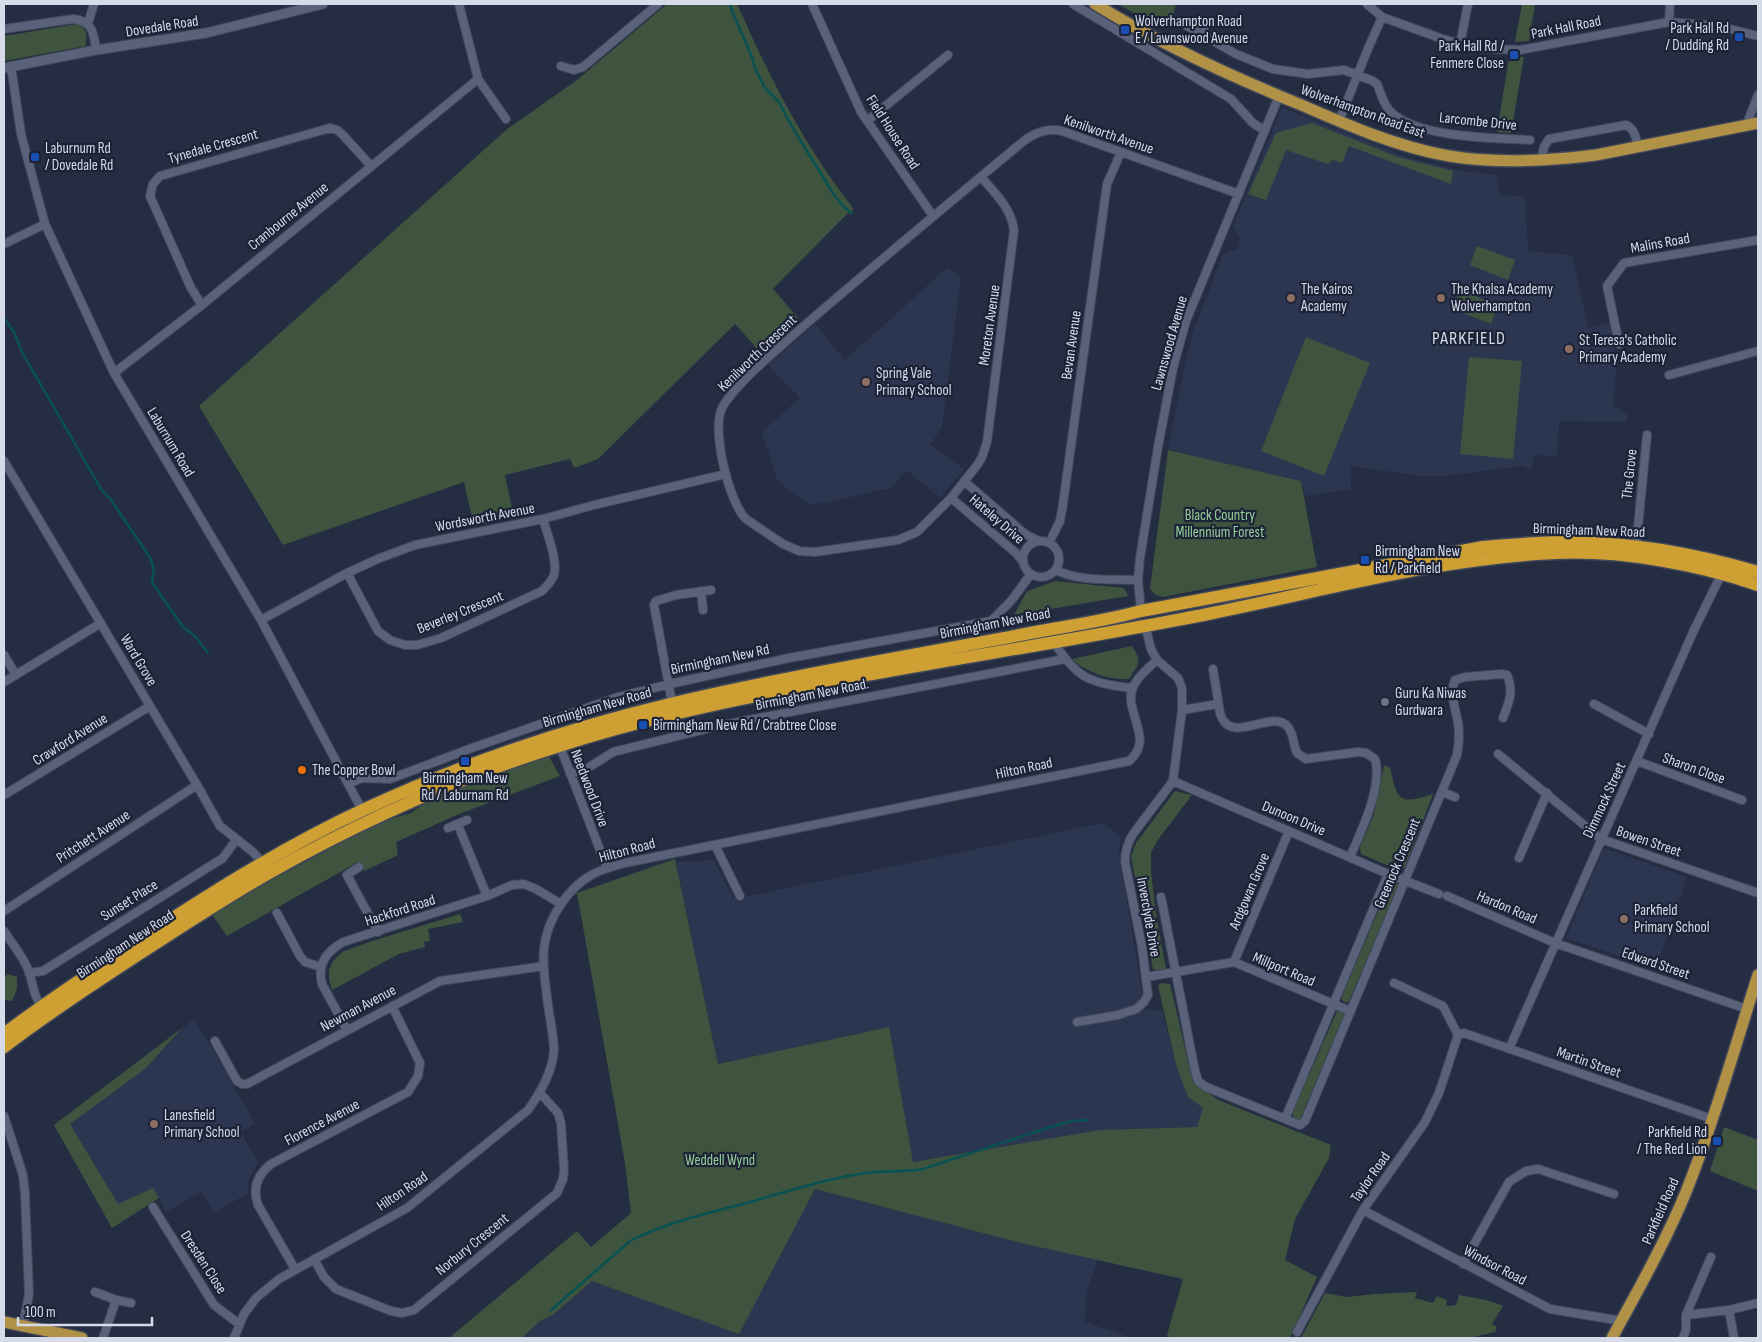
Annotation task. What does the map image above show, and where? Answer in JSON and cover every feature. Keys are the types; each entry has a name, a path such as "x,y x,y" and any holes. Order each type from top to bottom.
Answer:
{"highway":[{"name":"Birmingham New Road","path":"4,1034 41,1006 186,909 365,816 399,794 477,763 558,740 672,703 1483,547 1566,542 1636,547 1724,568 1758,585"},
{"name":"Birmingham New Road","path":"558,740 726,702 903,668 1206,615 1358,581 1485,559 1558,553 1583,553 1635,557 1758,572"},
{"path":"1141,612 1146,625"},
{"name":"Birmingham New Road","path":"4,1047 48,1015 211,907 265,868"}],"main road":[{"name":"Wolverhampton Road East","path":"1095,4 1173,49 1223,72 1339,121 1429,152 1466,158 1541,161 1596,155 1758,123"},
{"name":"Parkfield Road","path":"1612,1338 1647,1275 1671,1226 1696,1164 1752,1004 1758,975"},
{"path":"4,1322 82,1338"}],"street":[{"path":"88,24 94,4"},
{"name":"Dovedale Road","path":"8,67 96,50 206,33 323,4"},
{"path":"459,4 478,79 506,119"},
{"path":"561,66 574,70 583,67 658,4"},
{"name":"Field House Road","path":"812,4 867,121 933,216"},
{"path":"1073,4 1231,99 1253,123 1265,131"},
{"path":"1339,121 1382,17 1367,4"},
{"path":"1460,44 1468,4"},
{"path":"1669,22 1670,4"},
{"name":"Park Hall Road","path":"1382,17 1460,44 1494,49 1520,50 1669,22 1718,26 1758,36"},
{"path":"4,28 82,19 94,33 96,50"},
{"path":"1201,34 1206,23"},
{"path":"1187,26 1236,54 1273,69 1308,74 1344,70 1358,75"},
{"path":"867,121 948,55"},
{"name":"Laburnum Road","path":"8,67 21,134 45,224 114,373 261,620 365,816"},
{"name":"Larcombe Drive","path":"1358,75 1373,81 1388,109 1395,116 1412,126 1472,136 1530,140"},
{"name":"Cranbourne Avenue","path":"114,373 202,305 478,79"},
{"path":"1746,126 1758,95"},
{"name":"Lawnswood Avenue","path":"1141,612 1138,580 1145,522 1173,368 1186,321 1279,96"},
{"path":"1541,161 1544,147 1549,139 1626,125 1635,134 1638,147"},
{"name":"Tynedale Crescent","path":"202,305 190,288 153,206 150,191 155,180 176,170 330,128 342,134 371,166"},
{"name":"Kenilworth Avenue","path":"981,177 1033,135 1048,130 1062,130 1239,194"},
{"name":"Bevan Avenue","path":"1049,543 1060,521 1064,504 1107,184 1121,152"},
{"name":"Kenilworth Crescent","path":"964,481 924,527 910,536 898,540 815,552 799,551 777,540 740,514 732,498 726,474 718,417 726,400 770,355 981,177"},
{"name":"Moreton Avenue","path":"964,481 982,456 986,442 1014,239 1013,220 1010,212 981,177"},
{"path":"4,244 45,224"},
{"name":"Malins Road","path":"1619,344 1608,286 1624,263 1758,240"},
{"path":"1669,375 1758,351"},
{"name":"The Grove","path":"1636,547 1647,435"},
{"name":"Ward Grove","path":"4,461 220,826 254,852 265,868"},
{"name":"Wordsworth Avenue","path":"261,620 347,573 415,545 543,519 726,474"},
{"name":"Hateley Drive","path":"964,481 1025,534 1039,541"},
{"name":"Hateley Drive","path":"951,498 1017,554 1024,564"},
{"name":"Beverley Crescent","path":"347,573 378,631 390,640 405,645 417,645 441,638 474,624 542,591 549,584 554,574 554,562 543,519"},
{"path":"1039,541 1054,546 1059,556 1056,570 1045,577 1031,574 1024,564 1023,558 1026,548 1039,541"},
{"name":"Dimmock Street","path":"1509,1049 1694,630 1724,568"},
{"path":"1056,570 1063,574 1098,579 1138,580"},
{"name":"Birmingham New Rd","path":"348,784 362,778 390,780 472,748 618,697 789,658 991,621 1010,601 1031,574"},
{"path":"672,703 654,605 656,600 712,590"},
{"path":"701,592 703,610"},
{"path":"4,682 101,623"},
{"path":"1146,625 1151,649 1157,660 1178,678 1182,688 1182,710 1173,781"},
{"path":"1054,642 1072,667 1102,684 1132,688 1157,660"},
{"path":"4,655 16,675"},
{"name":"Birmingham New Road.","path":"570,774 588,768 613,752 718,726 1065,659"},
{"path":"1213,669 1222,719 1230,726 1234,728 1275,722 1284,723 1290,728 1296,753 1306,759 1358,752 1366,753 1375,759 1377,770 1369,814 1350,857"},
{"name":"Greenock Crescent","path":"1175,972 1198,1081 1206,1088 1300,1125 1305,1121 1457,754 1460,741 1454,699 1453,685 1455,680 1465,677 1507,675 1511,683 1511,697 1503,718"},
{"name":"Hilton Road","path":"234,1338 256,1298 278,1280 407,1208 528,1110 540,1093 550,1070 554,1050 544,966 544,948 548,931 561,904 584,880 607,868 625,863 1129,761 1134,757 1140,746 1130,696 1132,688"},
{"path":"1182,710 1218,704"},
{"path":"1594,704 1649,734"},
{"name":"Crawford Avenue","path":"4,795 150,706"},
{"name":"Needwood Drive","path":"558,740 607,868"},
{"name":"Bowen Street","path":"1498,754 1601,839 1758,893"},
{"name":"Sharon Close","path":"1637,761 1742,800"},
{"name":"Dunoon Drive","path":"1173,781 1404,880"},
{"name":"Inverclyde Drive","path":"1077,1022 1118,1015 1136,1009 1144,1002 1148,994 1125,862 1125,851 1133,834 1173,781"},
{"name":"Pritchett Avenue","path":"4,911 197,785"},
{"path":"1442,792 1455,797"},
{"path":"1519,858 1547,793"},
{"path":"448,828 467,820"},
{"path":"458,825 487,896"},
{"name":"Ardgowan Grove","path":"1234,962 1289,831"},
{"name":"Sunset Place","path":"29,973 43,971 223,858 236,840"},
{"path":"715,845 740,896"},
{"path":"359,868 347,875 378,932"},
{"name":"Greenock Crescent","path":"1285,1118 1388,874"},
{"name":"Hardon Road","path":"1404,880 1556,943"},
{"name":"Hackford Road","path":"321,967 327,953 343,942 487,896 512,885 524,884 561,904"},
{"path":"1161,897 1175,972"},
{"path":"277,913 300,956 305,962 321,967 320,976 322,984 347,1030"},
{"path":"4,930 29,973 34,995 41,1006"},
{"name":"Edward Street","path":"1556,943 1752,1004"},
{"name":"Millport Road","path":"1146,977 1234,962 1350,1011"},
{"name":"Newman Avenue","path":"215,1041 237,1081 247,1084 440,981 544,966"},
{"path":"1394,983 1443,1006 1458,1035"},
{"name":"Florence Avenue","path":"295,1269 258,1205 256,1183 262,1171 271,1164 408,1092 418,1076 420,1063 392,1006"},
{"name":"Martin Street","path":"1458,1035 1464,1033 1712,1119"},
{"name":"Taylor Road","path":"1297,1332 1364,1210 1425,1122 1439,1093 1458,1035"},
{"name":"Norbury Crescent","path":"314,1260 324,1277 336,1289 391,1311 402,1313 414,1310 557,1193 563,1179 564,1170 561,1123 558,1113 540,1093"},
{"path":"4,1116 23,1175 25,1194 29,1294 23,1326"},
{"path":"1463,1264 1509,1182 1526,1171 1538,1169 1614,1194"},
{"name":"Dresden Close","path":"153,1207 214,1305 240,1324"},
{"name":"Windsor Road","path":"1364,1210 1550,1309 1622,1321"},
{"path":"1683,1338 1686,1330 1686,1316 1711,1257"},
{"path":"95,1292 116,1300 131,1303"},
{"path":"103,1338 116,1300"},
{"path":"1686,1316 1729,1310 1758,1302"},
{"path":"1729,1310 1734,1338"}],"shaded area":[{"name":"The Khalsa Academy Wolverhampton","path":"1282,108 1409,158 1463,171 1497,175 1500,195 1525,196 1528,251 1572,255 1588,328 1611,323 1616,370 1613,406 1628,415 1626,422 1559,421 1557,456 1533,455 1532,470 1521,466 1445,476 1420,476 1350,466 1351,489 1305,496 1301,481 1168,450 1193,333 1223,254 1237,249 1240,239 1233,226"},
{"name":"Spring Vale Primary School","path":"947,268 961,277 942,427 930,445 964,469 940,498 907,470 890,488 825,503 808,504 778,482 762,432 800,398 768,365 815,324 845,360"},
{"path":"1103,823 1121,836 1119,855 1145,1010 1162,1010 1176,1065 1188,1097 1203,1108 1197,1127 1100,1130 913,1162 889,1027 718,1064 676,862 714,860 734,899"},
{"name":"Parkfield Primary School","path":"1604,848 1687,877 1656,968 1566,938"},
{"name":"Lanesfield Primary School","path":"193,1020 205,1036 255,1123 240,1132 258,1162 248,1181 248,1193 214,1213 201,1192 166,1212 159,1198 112,1228 54,1125"},
{"path":"814,1189 1021,1243 1098,1259 1086,1294 1085,1322 1132,1338 522,1338 540,1321 554,1314 592,1281 739,1333"}],"green space":[{"path":"667,4 737,4 775,84 803,135 853,208 852,214 848,213 773,289 799,319 763,355 735,324 598,459 574,468 570,459 505,475 514,518 474,526 464,482 283,545 199,406 506,130 577,80"},
{"path":"1118,4 1176,4 1172,20 1155,25"},
{"path":"1522,4 1535,4 1529,41 1515,42"},
{"path":"77,24 86,33 85,46 4,61 4,36"},
{"path":"1524,57 1511,133 1497,132 1509,58"},
{"path":"1312,123 1398,157 1453,171 1451,184 1349,146 1342,163 1333,160 1328,164 1286,150 1266,200 1248,194 1276,133"},
{"path":"1477,246 1515,260 1508,280 1470,265"},
{"path":"1460,290 1498,305 1491,324 1453,309"},
{"path":"1306,337 1370,363 1324,476 1261,451"},
{"path":"1469,357 1522,361 1513,459 1460,454"},
{"name":"Black Country Millennium Forest","path":"1168,450 1301,481 1317,567 1163,597 1156,595 1150,589"},
{"path":"1055,581 1124,588 1128,596 1014,615 1027,591"},
{"path":"1132,646 1139,660 1129,679 1099,675 1072,659"},
{"path":"548,755 560,776 459,814 396,842 398,855 364,871 358,862 227,936 211,913 376,823 411,813 426,802 480,779"},
{"path":"1384,765 1390,768 1395,788 1401,797 1413,799 1433,794 1405,867 1398,870 1361,854 1360,847 1374,814"},
{"path":"1175,791 1192,795 1157,841 1151,853 1151,872 1156,914 1166,969 1158,970 1153,969 1131,856 1136,843"},
{"name":"Weddell Wynd","path":"675,859 718,1064 889,1027 913,1162 1100,1130 1197,1127 1203,1108 1188,1097 1176,1065 1158,985 1162,983 1170,984 1193,1082 1218,1100 1331,1145 1329,1158 1295,1219 1285,1260 1317,1277 1290,1338 1171,1338 1167,1335 1183,1279 1021,1243 815,1189 739,1334 592,1281 554,1314 540,1321 522,1338 449,1338 577,1231 591,1247 631,1213 625,1163 577,893"},
{"path":"1391,881 1396,881 1399,884 1349,1001 1346,1003 1342,1000 1342,996"},
{"path":"460,914 463,922 428,929 430,941 424,942 425,947 399,954 332,990 329,970 333,961 342,952"},
{"path":"8,974 17,977 17,989 12,1001 4,1000 4,977"},
{"path":"1338,1009 1345,1013 1300,1119 1296,1119 1293,1117 1293,1111"},
{"path":"182,1028 145,1069 70,1124 118,1204 153,1188 159,1198 112,1228 54,1125"},
{"path":"1724,1127 1758,1140 1758,1191 1710,1171"},
{"path":"1417,1292 1415,1298 1433,1303 1437,1296 1447,1300 1446,1306 1456,1305 1459,1295 1487,1300 1503,1306 1492,1324 1497,1327 1495,1332 1469,1338 1301,1338 1325,1293 1346,1297"}],"waterway":[{"path":"730,4 755,68 765,88 779,102 834,195 852,213"},
{"path":"4,318 14,332 22,352 101,489 111,500 151,559 154,571 153,584 183,627 195,636 208,653"},
{"path":"551,1310 630,1241 671,1224 841,1177 874,1172 923,1169 1044,1129 1071,1121 1087,1120"}],"place":[{"name":"Wolverhampton Road E / Lawnswood Avenue","path":"1125,30"},
{"name":"Park Hall Rd / Dudding Rd","path":"1739,37"},
{"name":"Park Hall Rd / Fenmere Close","path":"1514,55"},
{"name":"Laburnum Rd / Dovedale Rd","path":"35,157"},
{"name":"The Kairos Academy","path":"1291,298"},
{"name":"The Khalsa Academy Wolverhampton","path":"1441,298"},
{"name":"St Teresa's Catholic Primary Academy","path":"1569,349"},
{"name":"Spring Vale Primary School","path":"866,382"},
{"name":"Birmingham New Rd / Parkfield","path":"1365,560"},
{"name":"Guru Ka Niwas Gurdwara","path":"1385,702"},
{"name":"Birmingham New Rd / Crabtree Close","path":"643,725"},
{"name":"Birmingham New Rd / Laburnam Rd","path":"465,761"},
{"name":"The Copper Bowl","path":"302,770"},
{"name":"Parkfield Primary School","path":"1624,919"},
{"name":"Lanesfield Primary School","path":"154,1124"},
{"name":"Parkfield Rd / The Red Lion","path":"1717,1141"}],"district":[{"name":"PARKFIELD","path":"1469,338"}]}
